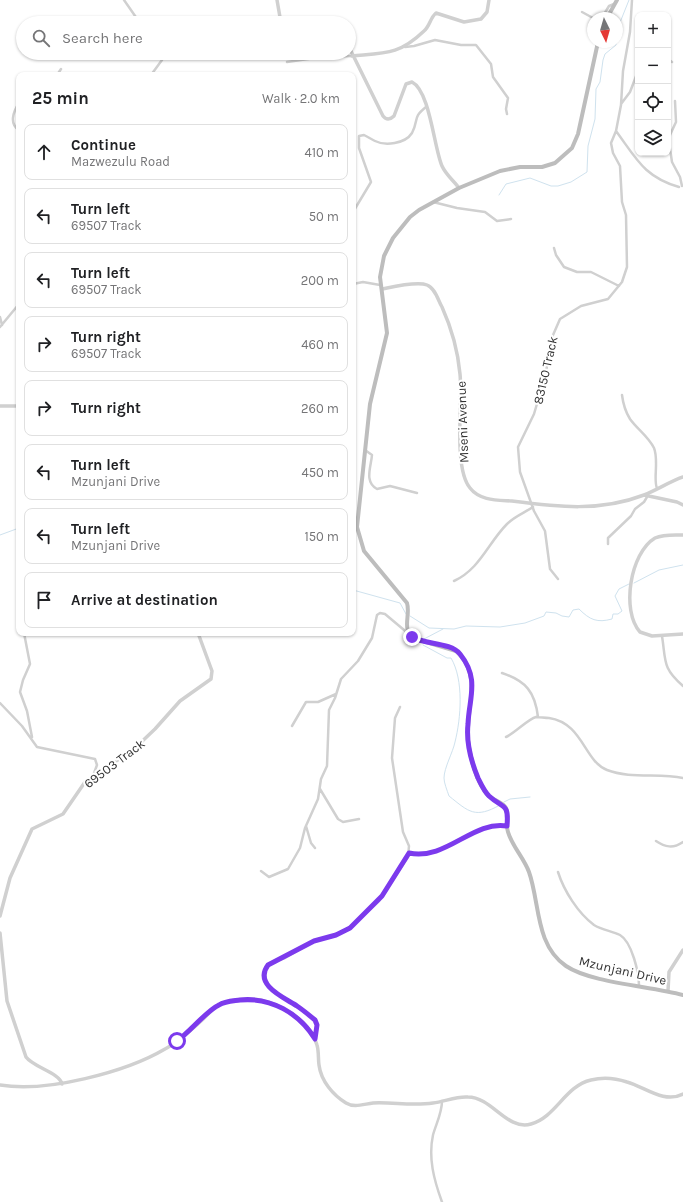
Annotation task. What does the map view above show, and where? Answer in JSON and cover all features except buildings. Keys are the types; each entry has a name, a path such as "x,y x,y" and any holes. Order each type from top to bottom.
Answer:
{"main road":[{"path":"610,12 615,2"},
{"path":"356,519 372,391 387,333 386,315 381,287 381,262 390,244 410,217 459,188 500,171 513,168 542,167 555,163 564,156 572,148 578,134 597,48"},
{"path":"356,530 364,551 407,602 408,612 406,626 410,635"},
{"name":"Mzunjani Drive","path":"410,635 422,641 452,649 460,654 469,671 473,689 468,724 469,748 482,786 489,795 502,804 506,810 509,835 528,871 548,947 566,966 579,972 683,995"}],"street":[{"path":"124,0 135,16"},
{"path":"277,0 280,16"},
{"path":"405,47 427,29 434,14 439,13 464,22 477,20 486,15 489,0"},
{"path":"621,105 623,71 630,32 632,0"},
{"path":"605,12 609,6 615,2"},
{"path":"582,12 587,15"},
{"path":"356,56 392,52 405,47 435,40 461,45 476,45 491,64 493,77 508,98 506,109 507,114"},
{"path":"152,72 162,60"},
{"path":"288,62 302,60"},
{"path":"354,60 383,116 386,119 390,119 394,116 402,91 408,82 414,82 418,86 434,131 442,166 459,188"},
{"path":"59,72 61,68"},
{"path":"621,105 632,88 635,80"},
{"path":"616,131 644,169 658,179 679,188 683,187 680,177 672,162 669,142 670,135 676,122 675,101"},
{"name":"83150 Track","path":"558,579 550,569 545,531 533,506 520,472 518,447 534,414 546,373 552,336 562,316 587,304 608,299 619,286 628,260 625,208 622,202 620,166 611,147 621,105"},
{"path":"356,207 371,182 359,148 359,136 364,135 376,142 385,143 401,141 411,134 417,114 426,107"},
{"path":"16,108 14,111 13,121 14,127 16,128"},
{"path":"433,202 457,208 485,212 497,221 511,219"},
{"path":"554,248 556,255 564,267 577,272 591,272 619,286"},
{"path":"356,283 363,282 381,287"},
{"name":"Mseni Avenue","path":"381,287 418,284 427,285 434,291 445,313 450,326 460,372 461,460 471,489 481,496 491,499 533,506 572,508 618,502 645,496 677,502 683,505"},
{"path":"1,326 16,308"},
{"path":"0,317 1,326"},
{"path":"622,395 625,409 631,420 645,435 654,449 657,464 657,488"},
{"path":"0,406 16,406"},
{"path":"365,450 372,455 369,481 372,487 377,489 390,486 417,492"},
{"path":"608,544 608,538 631,516 635,508 644,502 645,496 657,488 683,477"},
{"path":"454,581 462,577 476,566 507,524 533,506"},
{"path":"683,535 662,536 652,541 637,562 631,578 631,610 636,626 640,632 646,635 662,636 683,634"},
{"path":"261,871 269,877 272,877 288,869 300,848 306,826 318,799 321,779 327,766 328,714 337,694 341,679 358,661 372,638 378,614 385,614 389,616 410,635"},
{"path":"25,636 30,664 23,680 20,692 27,711 34,744 42,748 95,759 97,766 93,779"},
{"name":"69503 Track","path":"0,916 10,878 32,829 63,814 79,789 86,782 93,779 143,741 180,701 211,679 212,671 199,636"},
{"path":"662,636 665,663 671,675 683,686"},
{"path":"502,673 516,679 528,688 535,701 538,717"},
{"path":"292,726 306,702 318,702 337,694"},
{"path":"0,703 32,738"},
{"path":"400,707 395,718 392,754 402,830 409,846 409,853 382,896 350,928 336,935 314,941 285,958 270,963 266,967 266,982 273,991 315,1020 317,1025 315,1039 322,1078 327,1086 348,1105 413,1104 464,1097 480,1098 512,1122 527,1125 542,1118 567,1095 580,1085 590,1080 616,1079 666,1097 677,1097 683,1094"},
{"path":"506,737 538,717 560,721 570,728 605,769 623,773 683,778"},
{"path":"320,788 338,819 342,822 359,819"},
{"path":"409,853 418,855 443,849 485,828 500,825 507,826"},
{"path":"306,826 311,843 315,848"},
{"path":"656,841 672,847 683,842"},
{"path":"558,872 564,886 588,919 600,928 619,935 626,941 638,972 639,986"},
{"path":"0,933 7,1001 26,1057 32,1063 59,1078 62,1084"},
{"path":"668,991 669,972 683,950"},
{"path":"0,1085 20,1087 62,1084 87,1078 153,1056 184,1036 217,1006 230,1001 255,999 273,1003 297,1018 310,1031 315,1039"},
{"path":"442,1101 430,1154 434,1177 442,1202"}],"waterway":[{"path":"623,15 629,0"},
{"path":"499,195 506,184 530,178 551,186 558,186 571,182 587,172 588,146 595,119 596,89 600,82 605,54 612,48"},
{"path":"0,535 16,529"},
{"path":"634,583 659,570 683,565"},
{"path":"410,616 429,628 454,629 466,626 500,627 525,623 544,616 546,612 569,617 573,610 579,609 590,618 602,621 612,619 613,614 618,614 622,611 615,596 619,589 629,584"},
{"path":"356,591 400,603 406,614"},
{"path":"424,639 443,629"},
{"path":"423,645 447,658 451,658 455,667 460,688 459,722 454,746 445,770 444,778 449,796 467,810 478,813 500,805"},
{"path":"504,802 510,799 530,797"}],"route":[{"path":"177,1041 202,1021 217,1006 230,1001 250,999 273,1003 291,1013 304,1024 315,1039 317,1025 315,1020 304,1010 278,996 273,991 265,980 264,972 266,967 270,963 285,958 314,941 342,933 350,928 375,906 409,853 418,855 443,849 485,828 500,825 507,826 508,817 506,810 502,804 485,792 476,773 469,748 468,724 473,689 469,671 464,661 460,654 448,647 412,637"}]}
